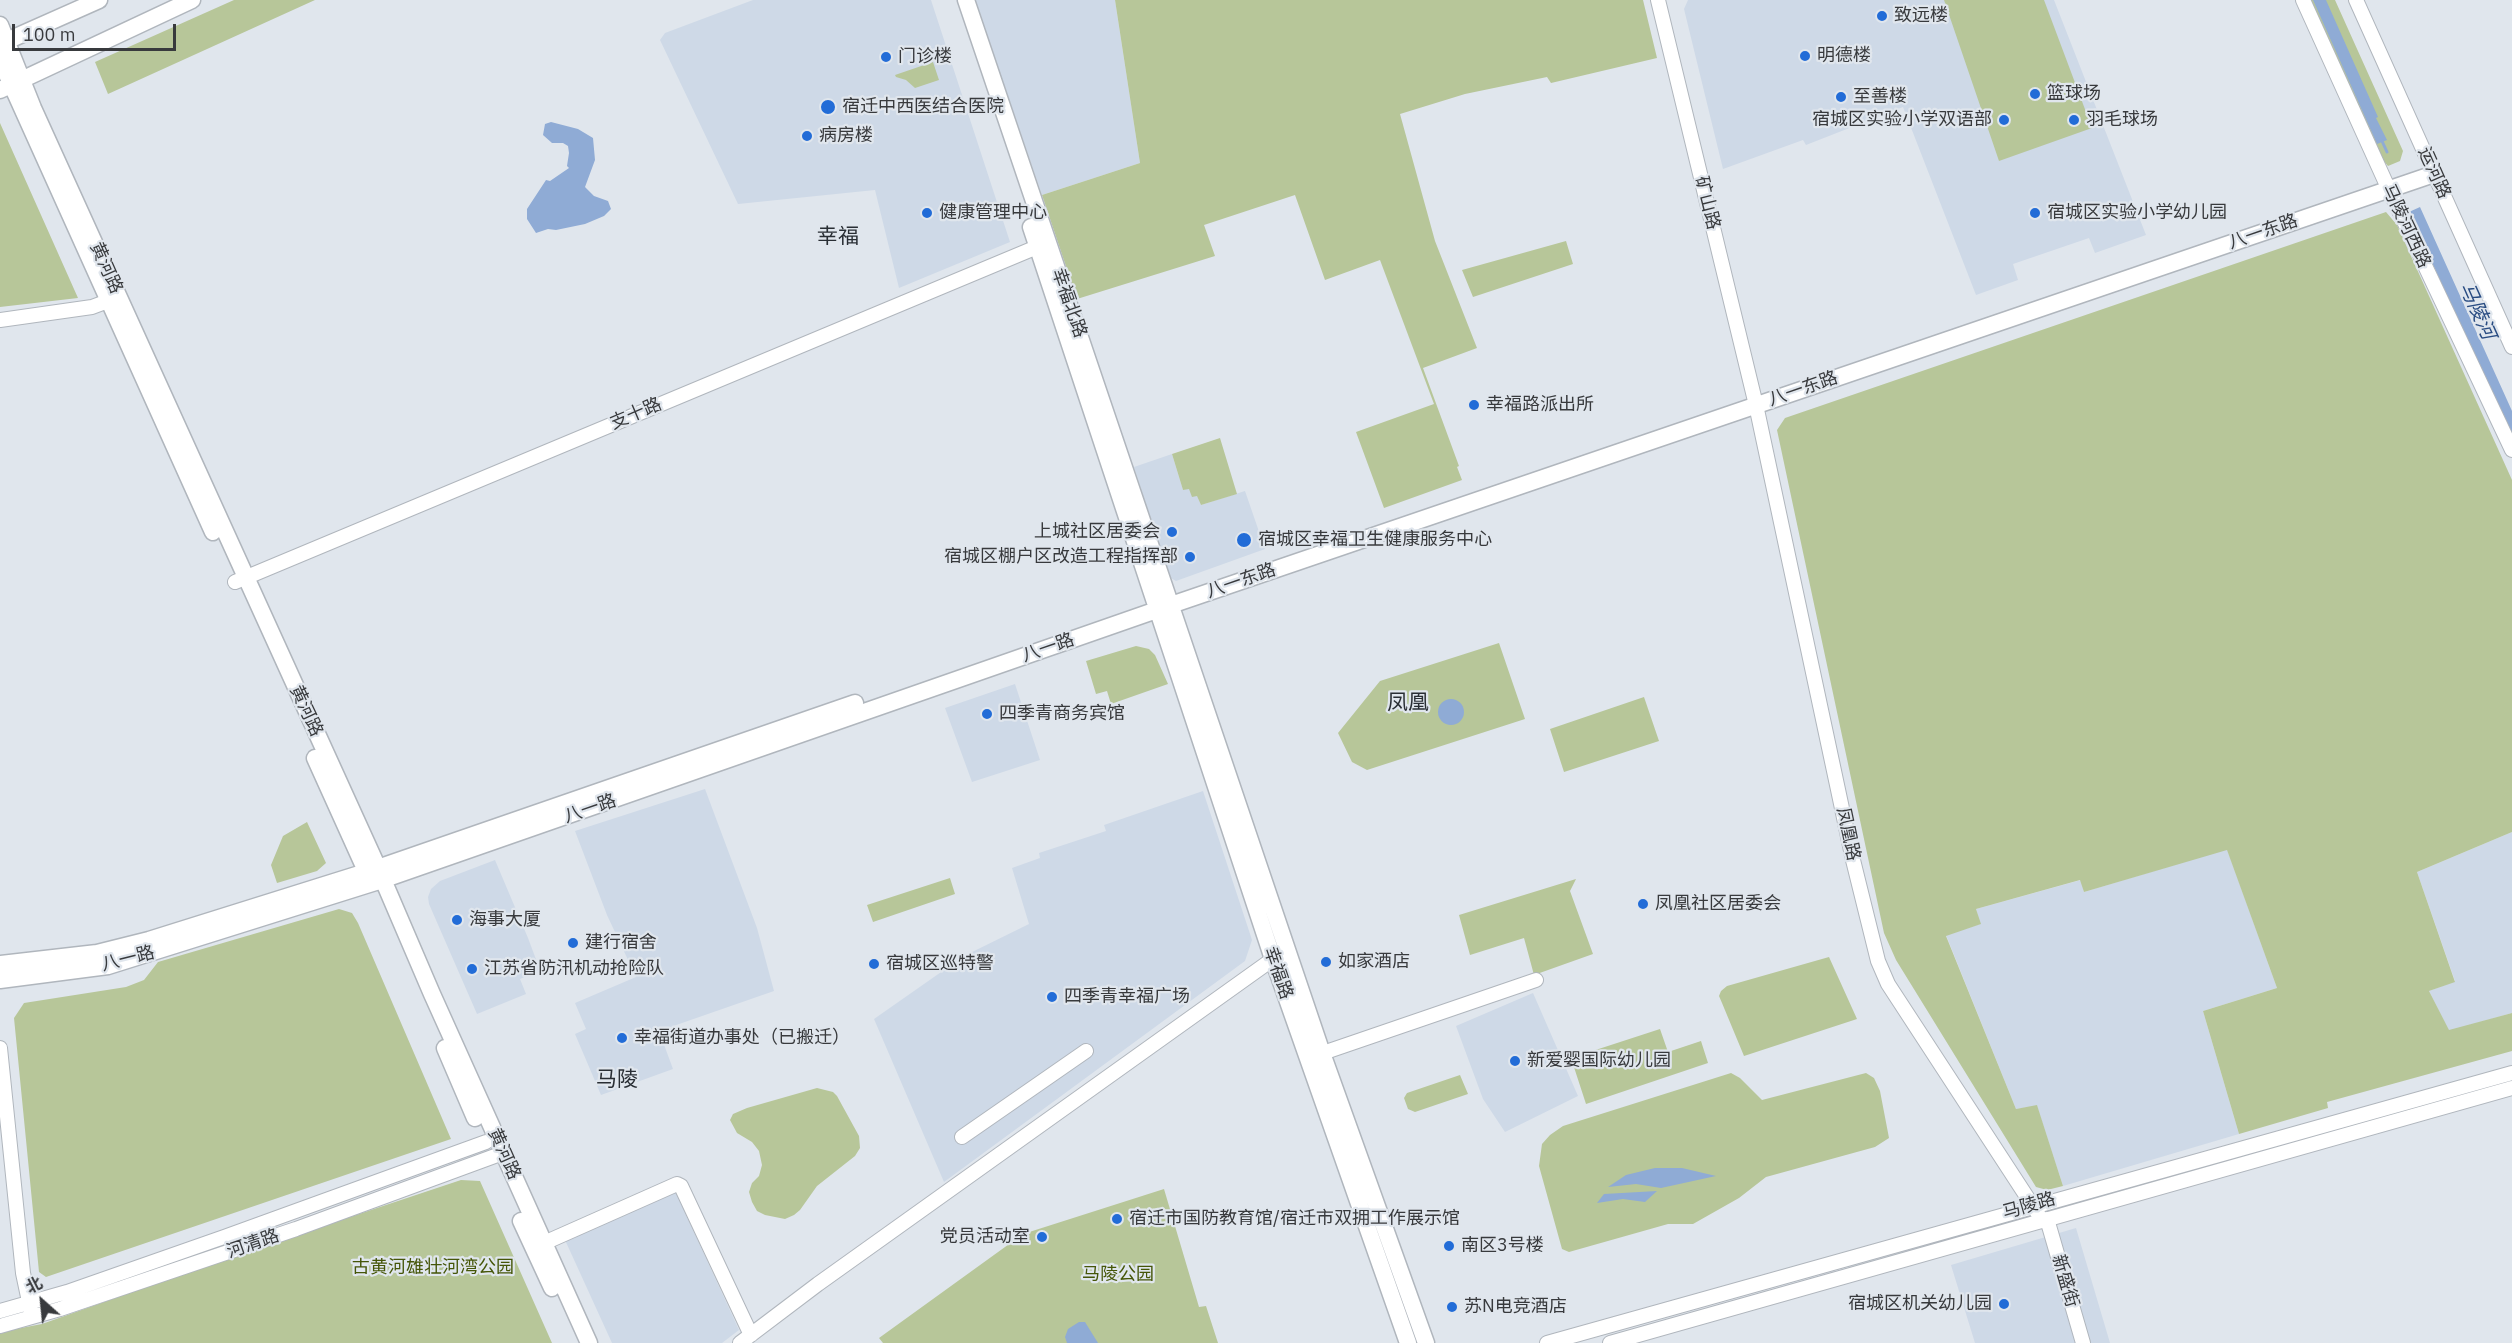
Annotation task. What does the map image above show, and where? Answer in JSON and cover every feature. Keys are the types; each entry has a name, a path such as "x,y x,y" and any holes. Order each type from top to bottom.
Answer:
{"main road":[{"path":"11,84 2,37 99,0"},
{"path":"11,84 192,0"},
{"name":"幸福北路","path":"954,0 1037,246 1163,603"},
{"name":"幸福北路","path":"966,0 1163,603"},
{"path":"0,59 11,84"},
{"name":"黄河路","path":"11,84 108,301 240,579"},
{"name":"黄河路","path":"11,84 375,876 577,1343"},
{"name":"八一东路","path":"1163,603 2432,169"},
{"name":"八一路","path":"0,980 117,963 1163,603"},
{"name":"幸福路","path":"1163,603 1273,959 1314,1056 1425,1339"},
{"name":"幸福路","path":"1163,603 1408,1343"},
{"name":"八一路","path":"0,964 97,953 133,945 375,876"},
{"name":"黄河路","path":"494,1150 544,1243 589,1343"}],"street":[{"name":"矿山路","path":"1658,0 1755,400"},
{"name":"马陵河西路","path":"2304,0 2387,185 2512,450"},
{"name":"运河路","path":"2356,0 2512,347"},
{"name":"支十路","path":"240,579 1037,246"},
{"path":"0,321 92,307 108,301"},
{"name":"凤凰路","path":"1755,400 1860,893 1878,961 1888,984 2045,1220"},
{"path":"544,1243 677,1184 681,1186 745,1339 827,1277 1273,959"},
{"path":"1314,1056 1536,980"},
{"path":"0,1048 23,1273 31,1310"},
{"path":"962,1137 1086,1051"},
{"name":"马陵路","path":"1547,1343 2033,1205 2512,1073"},
{"name":"马陵路","path":"1610,1343 2512,1088"},
{"name":"河清路","path":"0,1326 31,1310 290,1214 494,1150"},
{"name":"新盛街","path":"2045,1220 2083,1343"},
{"name":"河清路","path":"0,1311 31,1310"}],"shaded area":[{"name":"宿迁中西医结合医院","path":"753,0 931,0 1010,242 899,288 875,190 738,204 660,40 665,33"},
{"path":"975,0 1115,0 1140,163 1042,195"},
{"name":"宿城区实验小学双语部","path":"1688,0 2054,0 2146,235 2095,253 2089,238 2013,264 2018,280 1976,295 1903,107 1806,145 1803,140 1723,169 1684,9"},
{"path":"1172,454 1183,490 1189,488 1197,495 1201,505 1245,491 1265,549 1176,581 1169,577 1134,467"},
{"path":"1015,684 1040,760 972,782 945,708"},
{"path":"705,789 757,928 774,991 659,1031 673,1069 601,1095 575,1034 586,1029 575,1003 636,977 607,915 575,831"},
{"name":"四季青幸福广场","path":"1203,791 1252,940 1245,961 944,1182 874,1019 964,956 1029,924 1012,868 1040,858 1039,853 1106,831 1104,825"},
{"path":"2512,832 2512,1013 2449,1031 2429,991 2455,981 2417,872"},
{"path":"2227,849 2277,988 2203,1011 2239,1134 2063,1186 2037,1106 2016,1109 1946,935 1980,924 1976,909 2081,880 2084,892"},
{"path":"495,860 540,970 520,979 526,994 477,1014 428,897 431,889 440,881"},
{"name":"新爱婴国际幼儿园","path":"1533,993 1578,1096 1505,1132 1483,1099 1456,1026"},
{"path":"675,1191 739,1330 722,1343 612,1343 565,1240"},
{"path":"2076,1228 2110,1343 1975,1343 1951,1265"}],"green space":[{"path":"234,0 315,0 108,94 95,62"},
{"path":"1115,0 1643,0 1657,58 1551,83 1547,77 1465,94 1400,114 1435,241 1477,348 1423,368 1462,480 1384,508 1356,432 1434,404 1380,260 1325,280 1295,195 1204,225 1215,256 1077,299 1042,195 1140,163"},
{"path":"1944,0 2044,0 2092,128 1999,161"},
{"path":"2307,0 2335,0 2403,151 2400,161 2388,166 2382,159"},
{"path":"933,62 939,80 915,88 906,80 895,75"},
{"path":"0,123 78,298 0,307"},
{"path":"2386,212 2397,225 2512,480 2512,832 2417,872 2455,982 2429,991 2449,1030 2512,1013 2512,1051 2327,1102 2328,1108 2239,1134 2203,1011 2277,988 2227,850 2084,892 2080,880 1976,909 1981,924 1946,936 2016,1109 2037,1105 2063,1186 2047,1190 2036,1187 1896,960 1884,933 1777,430 1785,418"},
{"path":"1566,241 1573,264 1473,297 1462,270"},
{"path":"1220,438 1237,494 1201,505 1197,496 1192,497 1189,489 1183,490 1172,454"},
{"path":"1499,643 1525,719 1367,770 1352,762 1338,733 1380,681"},
{"path":"1136,646 1149,649 1155,655 1168,684 1111,704 1107,691 1096,694 1086,661"},
{"path":"1644,697 1659,741 1564,772 1550,729"},
{"path":"307,822 326,863 317,871 277,883 271,865 283,836"},
{"path":"950,878 955,894 873,922 867,905"},
{"path":"1576,879 1570,891 1593,954 1534,975 1524,938 1470,955 1459,915"},
{"path":"339,909 352,913 358,923 451,1139 46,1277 39,1272 14,1018 24,1003 126,987 144,980 158,962"},
{"path":"1829,957 1857,1019 1744,1056 1719,996 1721,991 1727,986"},
{"path":"1660,1029 1668,1052 1701,1041 1708,1063 1586,1104 1571,1058"},
{"path":"1731,1073 1740,1078 1762,1100 1866,1073 1874,1078 1880,1091 1889,1138 1875,1147 1766,1177 1739,1198 1693,1224 1668,1224 1569,1252 1562,1249 1539,1166 1542,1144 1550,1135 1563,1126"},
{"path":"1460,1075 1468,1094 1415,1112 1408,1109 1404,1098 1407,1093"},
{"path":"817,1088 833,1092 837,1096 859,1136 860,1148 855,1156 817,1186 794,1215 785,1219 765,1215 757,1211 749,1192 752,1183 759,1176 762,1165 759,1151 752,1142 737,1133 730,1120 733,1114 747,1108"},
{"name":"古黄河雄壮河湾公园","path":"461,1180 480,1181 552,1343 0,1343 0,1332 42,1324 236,1255"},
{"name":"马陵公园","path":"1164,1189 1199,1307 1206,1306 1218,1343 883,1343 879,1338 1023,1234"}],"water":[{"path":"2313,0 2326,0 2387,140 2377,144"},
{"path":"551,122 578,129 593,138 595,160 585,187 594,196 608,201 611,209 604,216 585,224 536,233 527,219 527,209 546,180 550,181 569,168 567,166 568,146 563,143 552,143 543,135 545,124"},
{"path":"2420,207 2512,411 2512,439 2409,212"},
{"path":"1451,699 1460,703 1464,712 1460,721 1451,725 1442,721 1438,712 1442,703"},
{"path":"1655,1168 1682,1168 1716,1176 1661,1188 1636,1184 1608,1187 1626,1175"},
{"path":"1657,1191 1645,1202 1623,1199 1597,1203 1604,1194"},
{"path":"1079,1322 1085,1322 1098,1343 1067,1343 1065,1337 1068,1329"}],"waterway":[{"name":"马陵河","path":"2382,141 2387,152"}],"place":[{"name":"致远楼","path":"1882,16"},
{"name":"明德楼","path":"1805,56"},
{"name":"门诊楼","path":"886,57"},
{"name":"篮球场","path":"2035,94"},
{"name":"至善楼","path":"1841,97"},
{"name":"宿迁中西医结合医院","path":"828,107"},
{"name":"宿城区实验小学双语部","path":"2004,120"},
{"name":"羽毛球场","path":"2074,120"},
{"name":"病房楼","path":"807,136"},
{"name":"健康管理中心","path":"927,213"},
{"name":"宿城区实验小学幼儿园","path":"2035,213"},
{"name":"幸福路派出所","path":"1474,405"},
{"name":"上城社区居委会","path":"1172,532"},
{"name":"宿城区幸福卫生健康服务中心","path":"1244,540"},
{"name":"宿城区棚户区改造工程指挥部","path":"1190,557"},
{"name":"四季青商务宾馆","path":"987,714"},
{"name":"凤凰社区居委会","path":"1643,904"},
{"name":"海事大厦","path":"457,920"},
{"name":"建行宿舍","path":"573,943"},
{"name":"如家酒店","path":"1326,962"},
{"name":"宿城区巡特警","path":"874,964"},
{"name":"江苏省防汛机动抢险队","path":"472,969"},
{"name":"四季青幸福广场","path":"1052,997"},
{"name":"幸福街道办事处（已搬迁）","path":"622,1038"},
{"name":"新爱婴国际幼儿园","path":"1515,1061"},
{"name":"宿迁市国防教育馆/宿迁市双拥工作展示馆","path":"1117,1219"},
{"name":"党员活动室","path":"1042,1237"},
{"name":"南区3号楼","path":"1449,1246"},
{"name":"宿城区机关幼儿园","path":"2004,1304"},
{"name":"苏N电竞酒店","path":"1452,1307"}],"district":[{"name":"幸福","path":"838,237"},
{"name":"凤凰","path":"1408,703"},
{"name":"马陵","path":"617,1080"}]}
